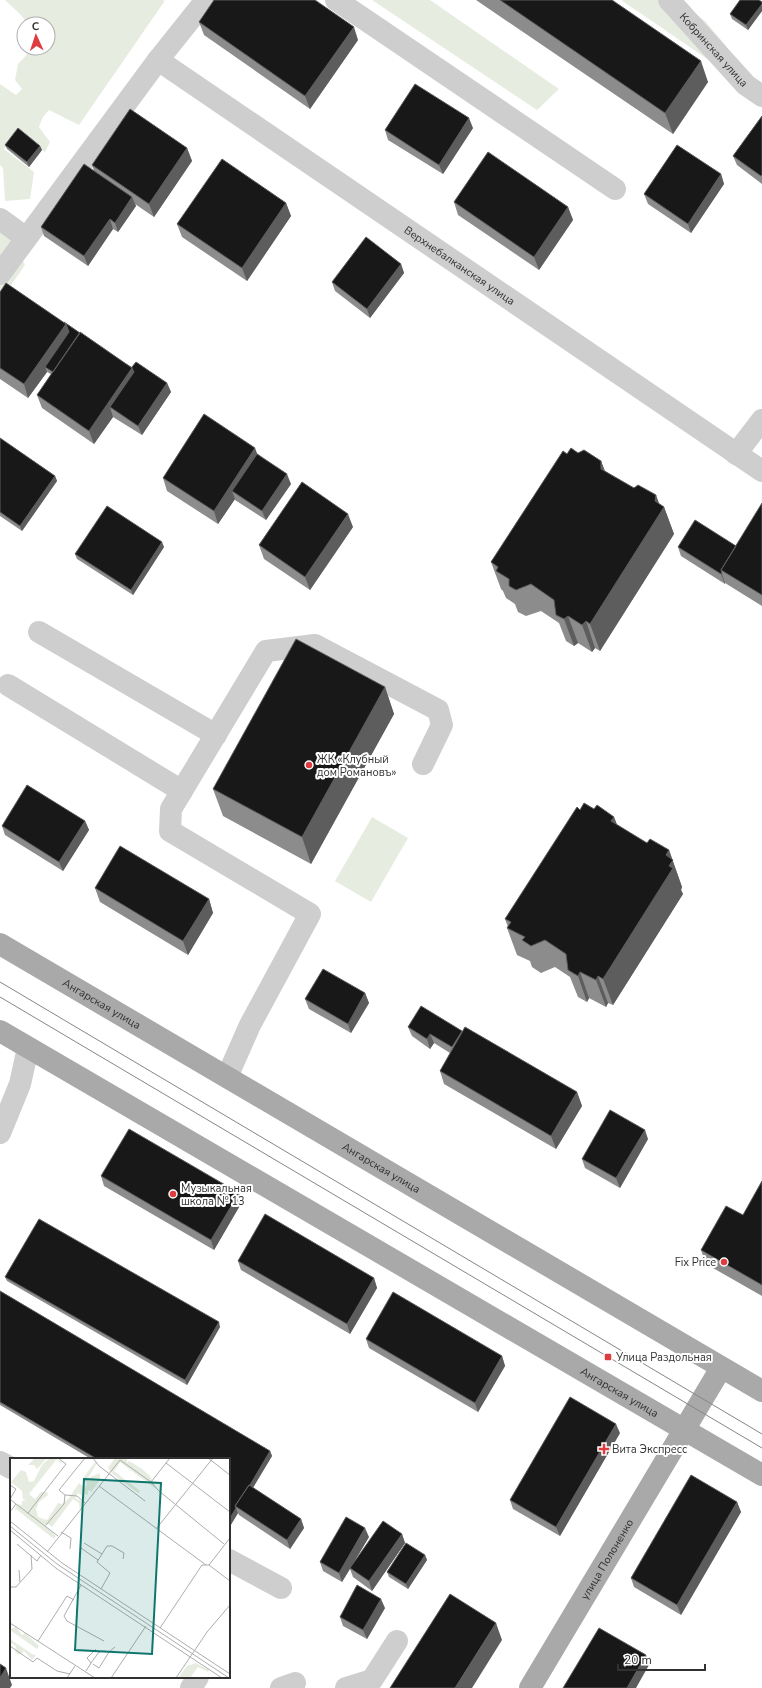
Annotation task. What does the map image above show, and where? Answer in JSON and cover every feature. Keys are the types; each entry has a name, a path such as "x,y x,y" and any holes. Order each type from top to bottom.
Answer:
{"main road":[{"name":"Ангарская улица","path":"0,944 762,1391"},
{"name":"Ангарская улица","path":"0,1031 762,1476"},
{"name":"улица Полоненко","path":"530,1688 721,1368"}],"street":[{"path":"0,274 158,60 206,0"},
{"path":"336,0 616,189"},
{"name":"Кобринская улица","path":"669,0 746,84 762,96"},
{"name":"Верхнебалканская улица","path":"158,60 762,471"},
{"path":"0,220 26,238"},
{"path":"736,454 762,420"},
{"path":"39,632 216,735"},
{"path":"227,1077 250,1025 310,914 170,831 171,809 266,651 315,645 438,710 442,725 423,764"},
{"path":"8,685 182,791"},
{"path":"0,1133 20,1084 28,1048"},
{"path":"0,1462 10,1467"},
{"path":"230,1561 281,1588"},
{"path":"346,1688 372,1680 397,1640"},
{"path":"191,1688 197,1678"}],"shaded area":[{"path":"5,0 164,0 79,125 49,110 43,117 39,127 50,142 45,152 19,131 4,149 34,172 30,199 5,201 3,168 0,165 0,84 16,95 22,89 15,80 18,64 26,56 56,56 56,16 22,16"},
{"path":"372,0 430,0 559,89 537,110"},
{"path":"621,0 676,0 705,21 727,47 716,65"},
{"path":"0,228 7,230 25,265 0,301"},
{"path":"372,817 408,838 371,902 335,881"}],"building":[{"path":"214,0 315,0 354,27 305,96 199,22"},
{"path":"500,0 612,0 701,61 665,113"},
{"path":"740,0 759,0 762,2 746,25 730,14"},
{"path":"415,84 469,118 439,165 385,130"},
{"path":"130,109 187,148 149,204 92,165"},
{"path":"762,116 762,175 761,176 733,156"},
{"path":"18,128 40,146 27,162 5,145"},
{"path":"677,145 721,174 688,224 644,194"},
{"path":"488,152 568,207 534,257 454,202"},
{"path":"222,159 286,203 242,268 177,224"},
{"path":"84,164 132,197 115,223 110,219 84,256 41,227"},
{"path":"366,237 401,264 367,309 332,282"},
{"path":"6,283 66,324 24,384 0,368 0,292"},
{"path":"64,322 80,333 53,372 45,367 69,332"},
{"path":"80,332 132,368 89,431 37,395"},
{"path":"136,362 167,383 138,426 110,407 134,372 132,367"},
{"path":"204,414 255,448 214,511 163,478"},
{"path":"0,438 55,476 20,526 0,512"},
{"path":"571,448 578,453 584,450 601,461 601,469 634,488 638,485 656,495 655,501 664,507 590,624 586,621 582,625 568,616 564,619 556,615 554,600 531,584 516,590 509,586 509,579 496,571 498,567 491,562 563,451 567,454"},
{"path":"257,454 287,474 262,511 232,491"},
{"path":"302,482 348,514 305,577 259,545"},
{"path":"762,503 762,595 721,570"},
{"path":"107,506 162,542 131,590 75,554"},
{"path":"695,520 736,546 721,570 722,574 678,547"},
{"name":"ЖК «Клубный дом Романовъ»","path":"296,639 385,687 302,837 213,789"},
{"path":"27,785 85,821 59,862 2,826"},
{"path":"584,803 594,809 597,805 614,817 611,821 647,843 650,839 669,850 666,855 673,860 669,866 673,868 603,979 598,976 596,980 580,972 578,976 568,970 566,954 545,940 531,946 522,940 525,937 507,928 511,922 505,919 577,807 580,810"},
{"path":"120,846 209,899 183,941 95,888"},
{"path":"323,969 365,993 348,1024 305,999"},
{"path":"421,1006 462,1031 452,1047 430,1034 427,1039 408,1027"},
{"path":"465,1027 577,1092 551,1136 440,1071"},
{"path":"610,1110 645,1130 616,1178 582,1159"},
{"name":"Музыкальная школа № 13","path":"129,1129 239,1193 211,1240 101,1176"},
{"path":"762,1181 762,1285 701,1250 726,1206 743,1215"},
{"path":"265,1214 374,1278 347,1324 238,1261"},
{"path":"39,1219 219,1322 185,1380 5,1277"},
{"path":"0,1291 270,1451 250,1485 235,1506 236,1508 230,1518 230,1458 95,1458 0,1402"},
{"path":"393,1292 502,1356 475,1403 366,1339"},
{"path":"570,1397 616,1424 556,1527 510,1500"},
{"path":"691,1475 737,1502 677,1605 631,1578"},
{"path":"249,1485 301,1519 287,1540 235,1506"},
{"path":"346,1517 365,1528 339,1573 320,1562"},
{"path":"383,1521 402,1534 369,1581 350,1568"},
{"path":"406,1543 425,1555 406,1584 387,1572"},
{"path":"357,1585 381,1599 363,1630 340,1617"},
{"path":"450,1594 496,1623 455,1688 390,1688"},
{"path":"599,1628 646,1655 627,1688 563,1688"},
{"path":"0,1664 6,1668 0,1678"}],"tram line":[{"path":"0,982 762,1434"},
{"path":"0,997 762,1448"}],"place":[{"name":"ЖК «Клубный дом Романовъ»","path":"309,765"},
{"name":"Музыкальная школа № 13","path":"173,1194"},
{"name":"Fix Price","path":"724,1262"},
{"name":"Улица Раздольная","path":"608,1357"},
{"name":"Вита Экспресс","path":"604,1449"}]}
